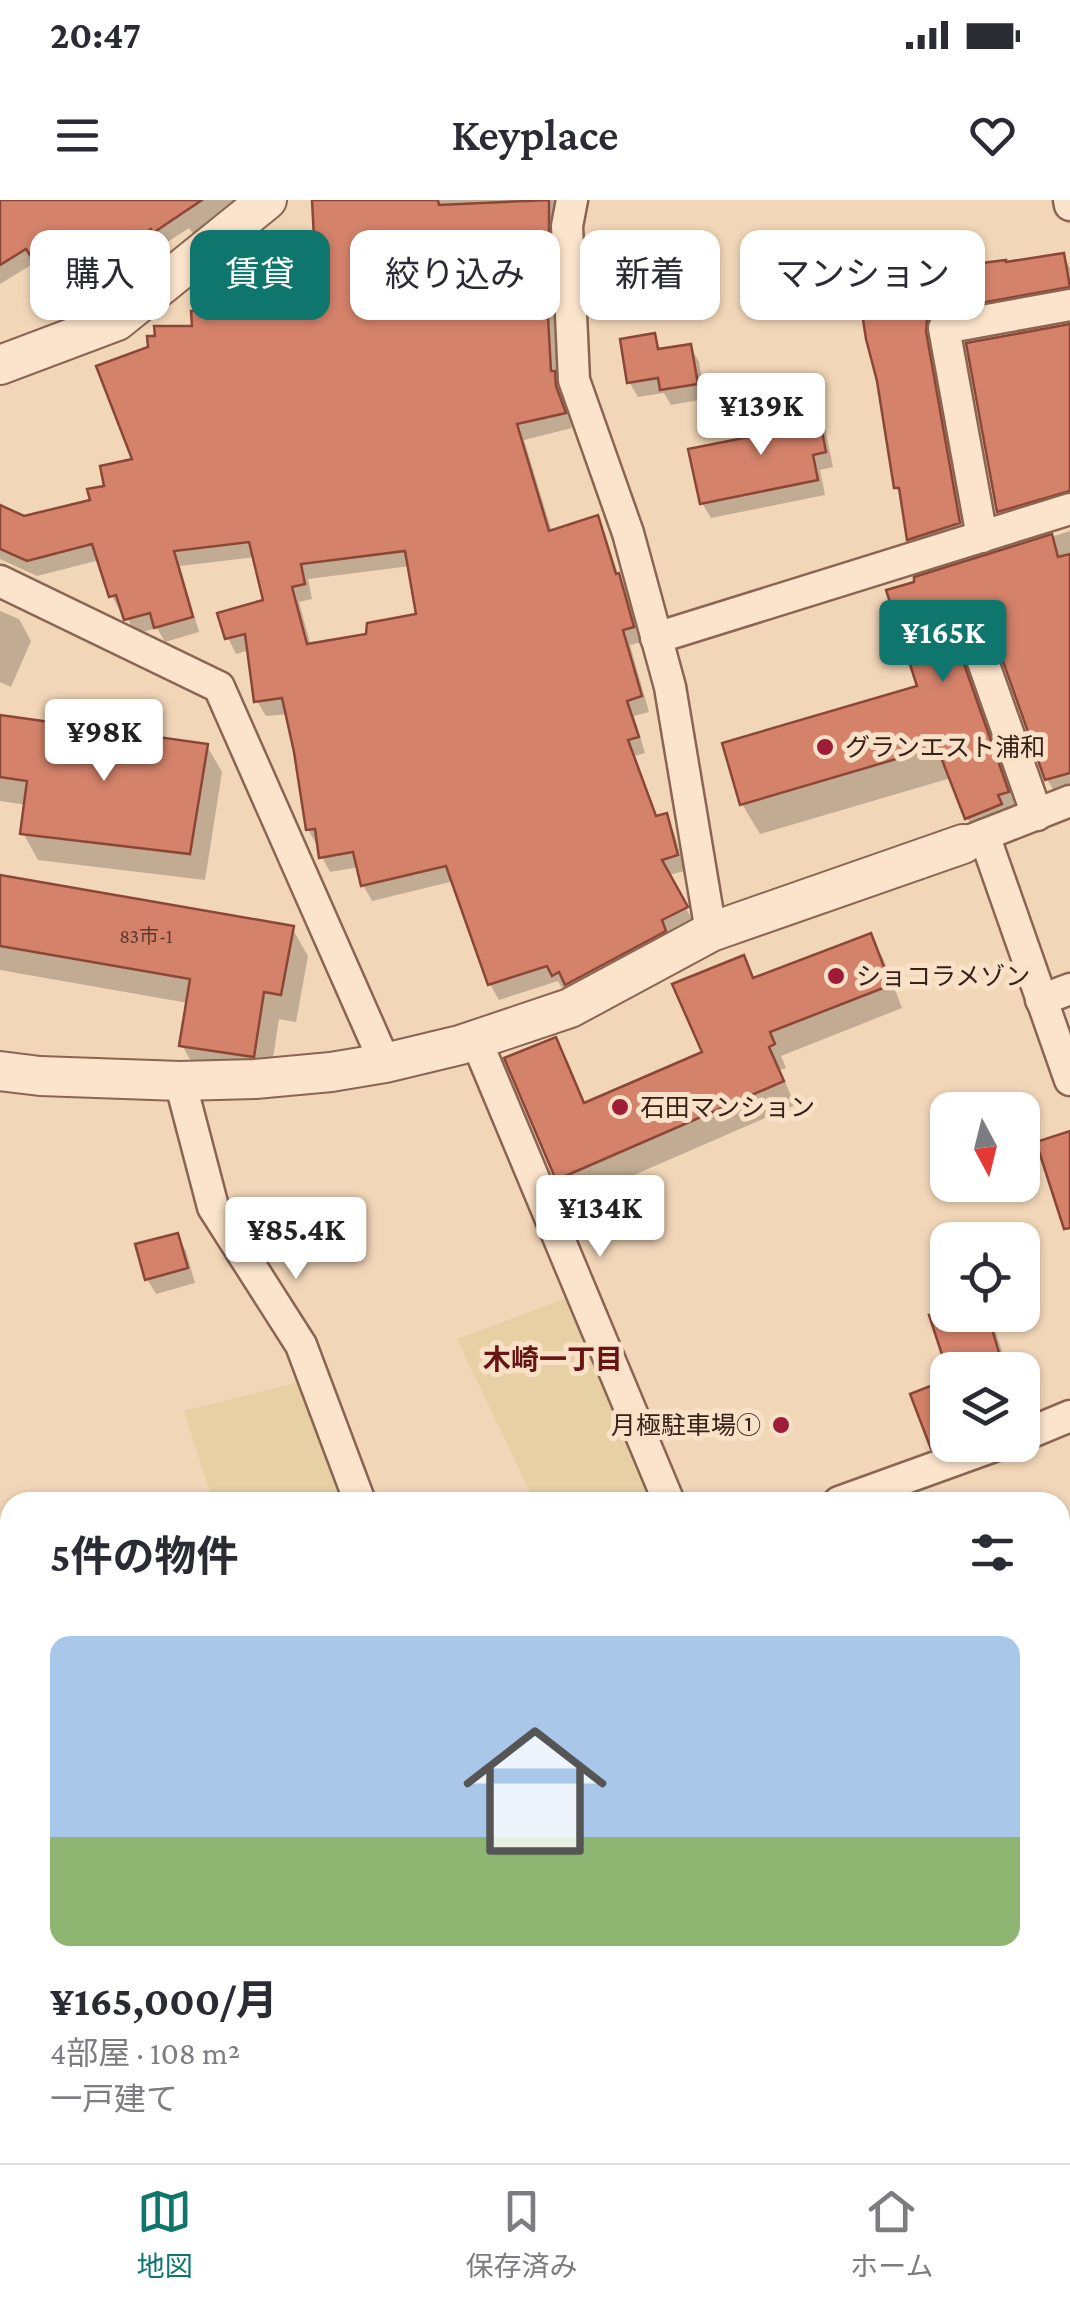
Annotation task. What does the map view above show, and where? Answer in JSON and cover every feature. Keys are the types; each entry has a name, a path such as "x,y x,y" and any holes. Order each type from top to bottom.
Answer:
{"street":[{"path":"0,365 117,322 267,200"},
{"path":"572,200 567,226 574,380 628,533 670,687 712,932"},
{"path":"982,537 944,328 1070,305"},
{"path":"656,638 1070,509"},
{"path":"0,581 219,687 385,1063"},
{"path":"976,642 1037,815"},
{"path":"0,1071 180,1081 255,1080 385,1063 476,1040 570,1008 712,932 1070,802"},
{"path":"973,840 1041,1000 1070,1080"},
{"path":"1041,1000 1070,989"},
{"path":"476,1040 665,1492"},
{"path":"180,1081 213,1207 300,1345 356,1492"},
{"path":"1040,1428 1070,1416"},
{"path":"868,1492 950,1462"}],"shaded area":[{"path":"570,1297 651,1492 530,1492 457,1339"},
{"path":"302,1381 340,1492 210,1492 184,1411"}],"building":[{"path":"0,200 202,200 157,230 30,230 30,255 26,249 0,265"},
{"path":"312,200 438,200 439,205 549,200 549,230 350,230 350,320 548,320 551,371 555,371 566,413 517,424 549,531 598,515 616,574 619,573 634,627 623,630 642,696 627,701 639,737 628,740 656,816 667,813 678,855 662,860 688,907 662,920 666,931 565,985 559,972 552,976 547,966 488,985 446,866 361,886 353,852 319,858 315,829 306,830 282,698 254,702 245,634 225,639 217,613 263,600 249,542 174,551 193,617 154,628 150,613 124,620 116,595 109,597 92,544 27,561 0,549 0,505 24,516 90,500 87,489 104,486 100,466 132,459 96,366 148,347 147,336 155,336 154,326 192,326 192,320 330,320 330,230 314,230","holes":["405,551 416,614 367,623 366,634 307,644 292,587 305,584 301,564"]},
{"path":"1064,253 1070,287 985,302 985,263"},
{"path":"863,320 928,320 926,331 960,523 907,540"},
{"path":"1070,324 1070,491 997,512 966,343"},
{"path":"655,333 658,349 691,344 698,384 660,390 658,378 627,383 620,339"},
{"path":"816,399 826,452 813,455 818,480 700,504 688,449 789,429 784,406"},
{"path":"1052,534 1058,557 1070,554 1070,773 1045,780 994,636 987,627 971,624 961,631 958,647 1009,792 998,795 1002,804 965,819 937,747 740,805 722,743 917,686 886,590 914,582 914,577"},
{"path":"0,715 208,744 190,854 20,834 27,781 0,777"},
{"path":"0,875 294,926 281,995 264,992 254,1057 179,1046 190,979 0,946"},
{"path":"871,933 891,985 770,1032 775,1044 769,1047 784,1081 556,1180 504,1058 556,1037 584,1103 702,1052 672,984 744,955 753,978"},
{"path":"1070,1131 1070,1228 1064,1229 1040,1154 1040,1141"},
{"path":"178,1233 188,1268 145,1280 135,1244"},
{"path":"935,1332 993,1332 999,1352 941,1352"},
{"path":"930,1386 930,1446 910,1394"}],"place":[{"name":"グランエスト浦和","path":"825,747"},
{"name":"ショコラメゾン","path":"836,976"},
{"name":"石田マンション","path":"620,1107"},
{"name":"月極駐車場①","path":"781,1425"}],"district":[{"name":"木崎一丁目","path":"553,1359"}]}
